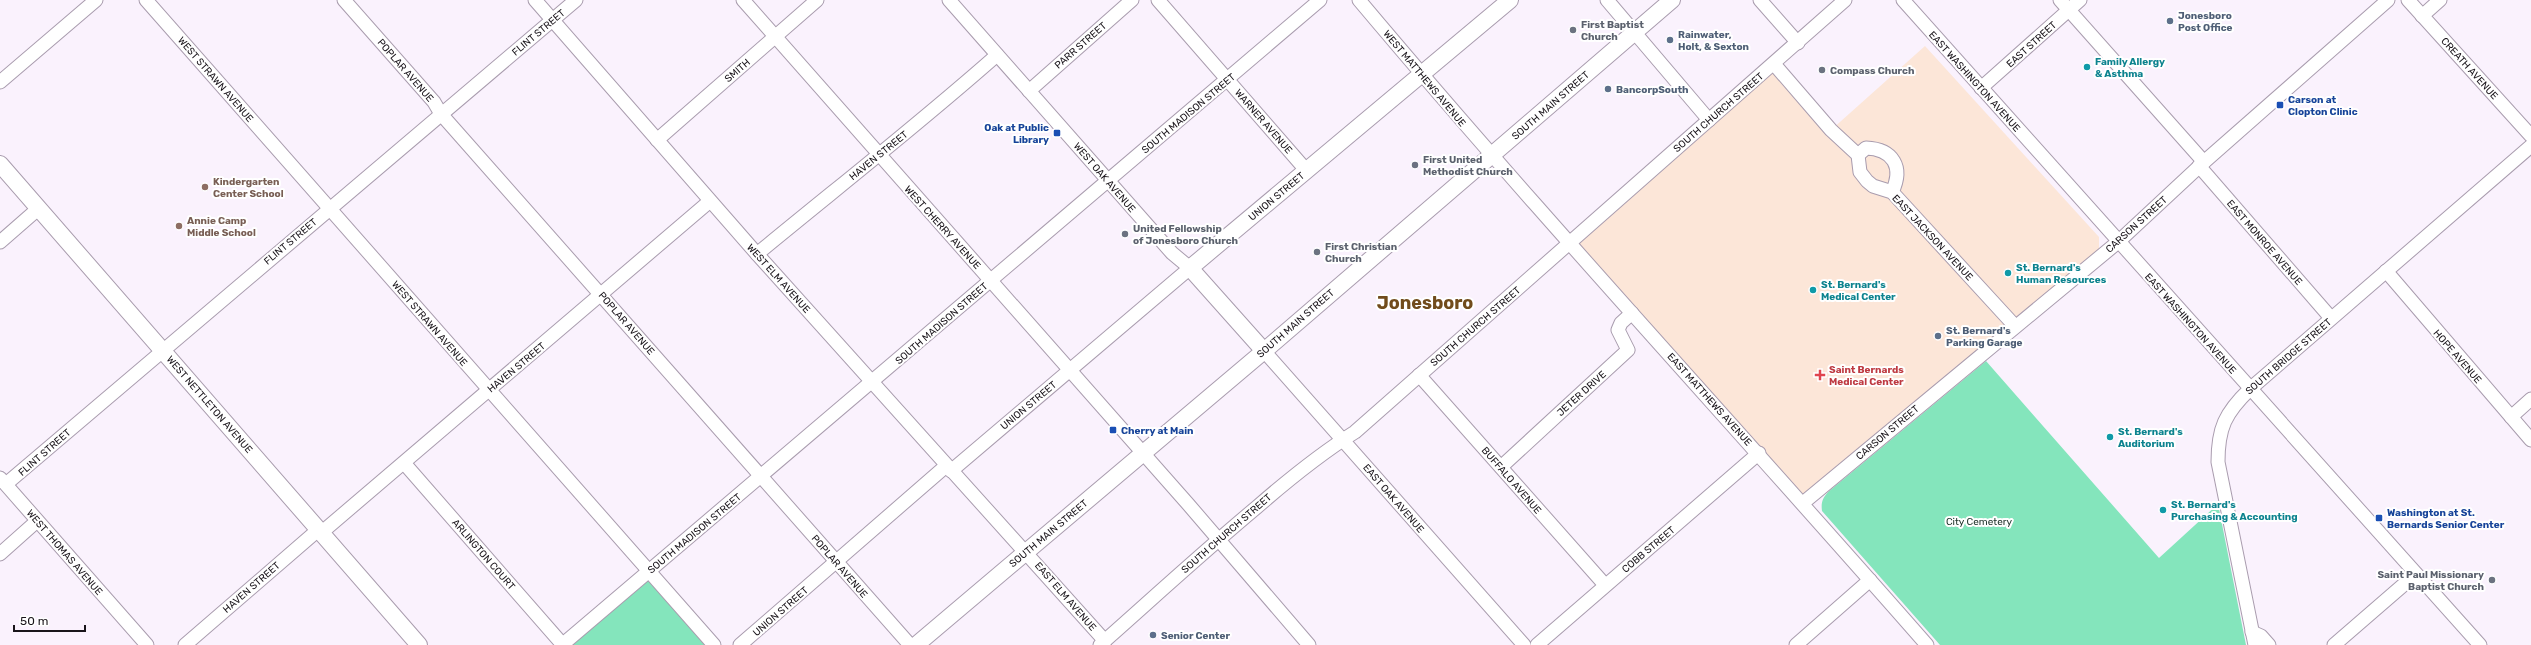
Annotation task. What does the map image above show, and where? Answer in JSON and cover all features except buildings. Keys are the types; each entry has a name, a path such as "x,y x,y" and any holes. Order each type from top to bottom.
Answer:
{"main road":[{"name":"UNION STREET","path":"1190,268 1510,0"},
{"name":"SOUTH MAIN STREET","path":"916,645 1492,156 1672,0"},
{"name":"WEST NETTLETON AVENUE","path":"0,164 419,645"},
{"name":"WEST OAK AVENUE","path":"1190,268 1264,350"}],"street":[{"path":"0,82 96,0"},
{"name":"WEST STRAWN AVENUE","path":"146,0 714,645"},
{"name":"POPLAR AVENUE","path":"344,0 434,102 441,114 602,294 910,645"},
{"name":"WEST ELM AVENUE","path":"535,0 757,254 873,382 1010,538 1026,552"},
{"name":"FLINT STREET","path":"3,481 163,350 576,0"},
{"name":"WEST CHERRY AVENUE","path":"743,0 1218,539 1309,645"},
{"name":"SMITH","path":"657,140 817,0"},
{"name":"WEST OAK AVENUE","path":"949,0 1172,253 1190,268"},
{"name":"PARR STREET","path":"1029,91 1132,0"},
{"name":"WARNER AVENUE","path":"1158,0 1306,170"},
{"name":"SOUTH MADISON STREET","path":"562,645 873,382 1320,0"},
{"name":"WEST MATTHEWS AVENUE","path":"1359,0 1492,156"},
{"path":"1607,0 1709,120"},
{"path":"1760,0 1798,43"},
{"name":"SOUTH CHURCH STREET","path":"1102,643 1218,539 1290,479 1356,432 1845,0"},
{"name":"EAST WASHINGTON AVENUE","path":"1903,0 2480,645"},
{"name":"EAST MONROE AVENUE","path":"2060,0 2202,164 2331,318"},
{"name":"EAST STREET","path":"1981,88 2080,0"},
{"name":"CARSON STREET","path":"1803,503 2014,325 2118,242 2202,164 2388,0"},
{"name":"CREATH AVENUE","path":"2408,0 2531,136"},
{"path":"2422,16 2440,0"},
{"name":"HAVEN STREET","path":"757,254 849,178 880,156 997,55"},
{"path":"1774,64 1831,130 1858,155 1866,148 1879,149 1891,156 1897,174 1896,183 1892,192"},
{"name":"SOUTH BRIDGE STREET","path":"2255,645 2218,462 2218,440 2227,415 2250,389 2531,146"},
{"name":"EAST JACKSON AVENUE","path":"1858,155 1860,172 1867,181 1873,186 1892,192 2014,325"},
{"name":"EAST MATTHEWS AVENUE","path":"1492,156 1759,453 1927,645"},
{"name":"HAVEN STREET","path":"185,645 320,531 404,463 710,201"},
{"path":"0,242 39,208"},
{"name":"UNION STREET","path":"740,645 836,561 1070,371 1190,268"},
{"name":"HOPE AVENUE","path":"2386,271 2531,440"},
{"name":"JETER DRIVE","path":"1501,467 1628,350 1618,330 1621,323 1632,313"},
{"name":"EAST OAK AVENUE","path":"1264,350 1524,645"},
{"name":"BUFFALO AVENUE","path":"1419,375 1604,585"},
{"path":"2511,417 2531,399"},
{"name":"COBB STREET","path":"1537,645 1604,585 1759,453"},
{"name":"ARLINGTON COURT","path":"404,463 562,645"},
{"name":"WEST THOMAS AVENUE","path":"3,481 147,645"},
{"path":"0,554 37,521"},
{"name":"EAST ELM AVENUE","path":"1026,552 1102,643"},
{"path":"2334,645 2416,574"},
{"path":"1796,645 1870,580"},
{"path":"2252,632 2261,636 2269,645"}],"shaded area":[{"name":"Saint Bernards Medical Center","path":"1925,46 2099,237 2099,249 1803,501 1571,243 1774,64 1831,130"}],"green space":[{"name":"City Cemetery","path":"1986,361 2159,558 2218,504 2246,645 1940,645 1822,511 1822,503 1828,492"},
{"path":"649,577 707,645 571,645"}],"place":[{"name":"Jonesboro Post Office","path":"2170,21"},
{"name":"First Baptist Church","path":"1573,30"},
{"name":"Rainwater, Holt, & Sexton","path":"1670,40"},
{"name":"Family Allergy & Asthma","path":"2087,67"},
{"name":"Compass Church","path":"1822,70"},
{"name":"BancorpSouth","path":"1608,89"},
{"name":"Carson at Clopton Clinic","path":"2280,105"},
{"name":"Oak at Public Library","path":"1057,133"},
{"name":"First United Methodist Church","path":"1415,165"},
{"name":"Kindergarten Center School","path":"205,187"},
{"name":"Annie Camp Middle School","path":"179,226"},
{"name":"United Fellowship of Jonesboro Church","path":"1125,234"},
{"name":"First Christian Church","path":"1317,252"},
{"name":"St. Bernard's Human Resources","path":"2008,273"},
{"name":"St. Bernard's Medical Center","path":"1813,290"},
{"name":"St. Bernard's Parking Garage","path":"1938,336"},
{"name":"Saint Bernards Medical Center","path":"1820,375"},
{"name":"Cherry at Main","path":"1113,430"},
{"name":"St. Bernard's Auditorium","path":"2110,437"},
{"name":"St. Bernard's Purchasing & Accounting","path":"2163,510"},
{"name":"Washington at St. Bernards Senior Center","path":"2379,518"},
{"name":"Saint Paul Missionary Baptist Church","path":"2492,580"},
{"name":"Senior Center","path":"1153,635"}],"district":[{"name":"Jonesboro","path":"1425,303"}]}
